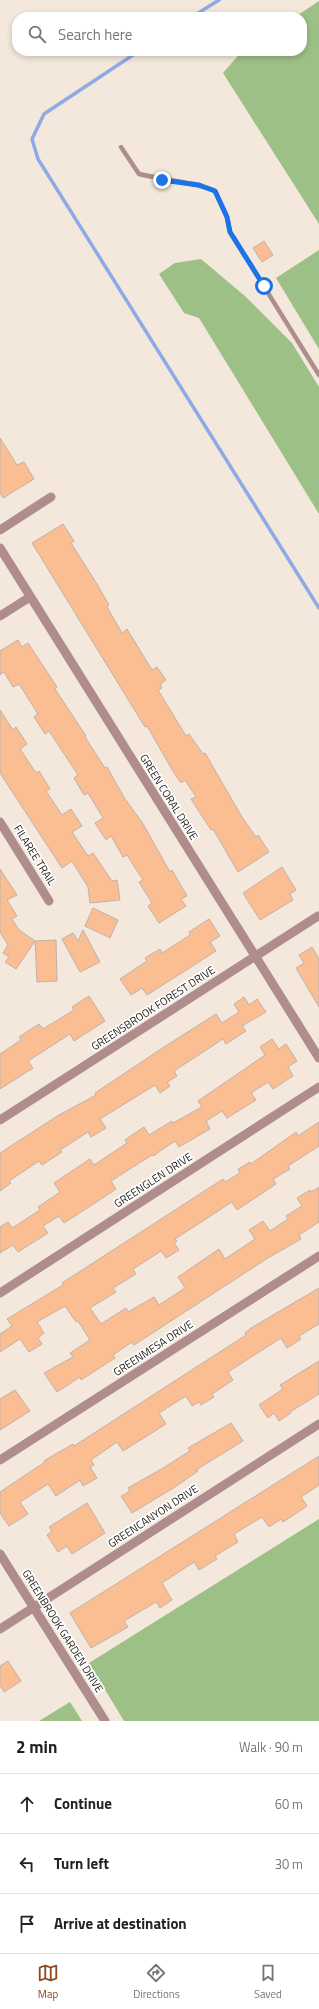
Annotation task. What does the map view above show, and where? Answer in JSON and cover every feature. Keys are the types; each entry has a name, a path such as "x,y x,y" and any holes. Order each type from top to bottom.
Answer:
{"street":[{"path":"0,530 51,497"},
{"name":"GREEN CORAL DRIVE","path":"0,548 319,1058"},
{"path":"0,616 30,597"},
{"name":"FILAREE TRAIL","path":"0,822 49,901"},
{"name":"GREENSBROOK FOREST DRIVE","path":"0,1120 318,916"},
{"name":"GREENGLEN DRIVE","path":"0,1292 319,1087"},
{"name":"GREENMESA DRIVE","path":"0,1460 319,1256"},
{"name":"GREENCANYON DRIVE","path":"0,1629 319,1424"},
{"name":"GREENBROOK GARDEN DRIVE","path":"0,1554 105,1721"}],"lane":[{"path":"121,147 139,174 162,180 199,185 215,191 227,217 230,232 319,375"}],"green space":[{"path":"319,1 319,224 223,73 238,56 307,56 307,12 302,12"},
{"path":"319,250 319,349 276,278"},
{"path":"201,259 246,297 292,343 319,387 319,514 199,318 184,313 159,274 175,263"},
{"path":"319,1519 319,1721 124,1721 89,1663"},
{"path":"70,1702 82,1721 39,1721"}],"building":[{"path":"264,241 273,255 262,262 253,248"},
{"path":"0,438 17,465 24,462 34,479 3,498 0,493"},
{"path":"63,524 74,541 71,543 109,605 107,607 122,633 127,629 152,670 157,667 166,680 160,684 162,688 158,690 186,736 189,734 203,754 205,753 242,817 256,837 258,835 269,852 238,872 213,829 211,830 191,799 196,797 185,780 181,783 174,773 147,726 145,727 32,543"},
{"path":"18,640 22,647 28,643 57,687 55,689 86,736 85,737 105,768 107,767 125,799 142,822 170,872 172,870 187,896 181,899 186,906 159,923 148,906 152,903 139,882 143,880 127,855 123,857 111,836 106,840 95,823 103,818 88,793 84,795 74,778 78,775 49,731 45,734 34,717 38,714 19,684 13,687 4,672 0,675 0,651"},
{"path":"0,710 13,730 16,727 27,744 20,749 36,773 39,771 50,789 46,791 62,815 71,809 82,826 72,832 88,856 93,853 112,881 117,880 120,900 90,903 88,887 72,861 62,868 0,773"},
{"path":"282,867 296,890 290,894 293,900 260,920 243,893"},
{"path":"0,869 17,895 7,900 17,916 12,919 19,930 35,941 16,969 5,962 9,957 3,953 8,945 0,932"},
{"path":"93,908 118,920 110,938 85,926"},
{"path":"209,919 220,936 210,942 216,951 147,995 142,988 131,995 120,979 147,961 145,958 160,949 162,953 190,935 189,932"},
{"path":"83,930 100,962 80,972 62,939 73,933 78,941"},
{"path":"56,940 57,981 37,982 35,941"},
{"path":"312,947 319,959 319,1007 296,968 304,963 299,955"},
{"path":"89,996 105,1021 74,1041 70,1034 28,1061 33,1068 0,1089 0,1054 21,1040 19,1037 39,1024 43,1029 74,1010 72,1007"},
{"path":"244,997 249,1005 257,999 266,1012 242,1026 246,1031 226,1044 223,1039 174,1071 177,1076 167,1082 170,1086 160,1093 155,1085 100,1119 106,1128 91,1137 88,1132 60,1150 62,1152 42,1165 39,1161 9,1181 11,1183 0,1191 0,1153 59,1115 96,1095 95,1093 216,1014 222,1023 239,1012 234,1004"},
{"path":"272,1039 279,1049 286,1044 297,1061 288,1067 293,1076 273,1089 268,1082 251,1093 256,1100 227,1118 222,1111 206,1121 210,1129 179,1147 175,1141 111,1181 116,1189 64,1223 59,1216 43,1226 48,1233 18,1252 13,1245 0,1253 0,1227 8,1222 12,1228 40,1210 38,1207 60,1192 54,1183 90,1159 94,1165 127,1143 125,1140 144,1127 149,1135 172,1121 173,1123 202,1107 198,1101 265,1055 260,1047"},
{"path":"319,1122 319,1146 288,1166 290,1169 273,1179 276,1184 237,1210 232,1202 175,1239 177,1241 174,1243 179,1250 166,1258 161,1251 133,1269 136,1274 113,1288 116,1292 90,1308 101,1324 126,1308 128,1312 154,1297 159,1305 185,1288 178,1277 219,1249 225,1259 255,1239 249,1230 263,1221 270,1231 288,1219 286,1216 302,1206 297,1198 310,1190 311,1192 319,1187 319,1222 299,1235 301,1239 268,1258 134,1345 132,1342 113,1355 115,1358 81,1380 80,1377 57,1392 44,1373 73,1357 70,1353 90,1340 78,1321 76,1322 65,1306 37,1322 44,1333 38,1338 42,1344 29,1352 20,1339 0,1352 0,1334 12,1326 7,1319 63,1285 62,1283 223,1179 225,1182 240,1173 238,1169 250,1162 251,1164 296,1132 298,1136"},
{"path":"319,1288 319,1324 299,1336 301,1339 287,1348 281,1338 228,1372 233,1380 212,1394 214,1397 201,1405 199,1402 192,1406 186,1396 159,1413 166,1424 123,1451 117,1442 91,1460 94,1465 90,1467 97,1478 83,1486 80,1480 56,1496 48,1484 20,1502 28,1514 9,1526 0,1513 0,1492 45,1462 44,1461 73,1444 74,1446 246,1335 245,1333 251,1328"},
{"path":"319,1361 319,1394 290,1412 291,1413 279,1421 274,1413 268,1418 259,1405 283,1389 280,1385"},
{"path":"15,1390 30,1411 0,1430 0,1399"},
{"path":"231,1423 243,1441 196,1470 198,1471 175,1487 132,1513 121,1496 130,1491 128,1488 190,1451 188,1448"},
{"path":"319,1456 319,1485 301,1497 307,1506 283,1522 281,1519 269,1527 262,1517 234,1534 238,1542 215,1556 217,1559 199,1570 194,1562 162,1583 172,1600 160,1608 156,1602 124,1621 128,1627 91,1648 70,1613"},
{"path":"87,1503 105,1533 72,1554 67,1546 58,1552 47,1535 52,1531 49,1527"},
{"path":"8,1661 21,1681 4,1692 0,1685 0,1666"}],"waterway":[{"path":"200,12 219,0"},
{"path":"131,56 44,114 32,139 38,159 319,608"}],"route":[{"path":"162,180 199,185 215,191 227,217 230,232 264,286"}]}
